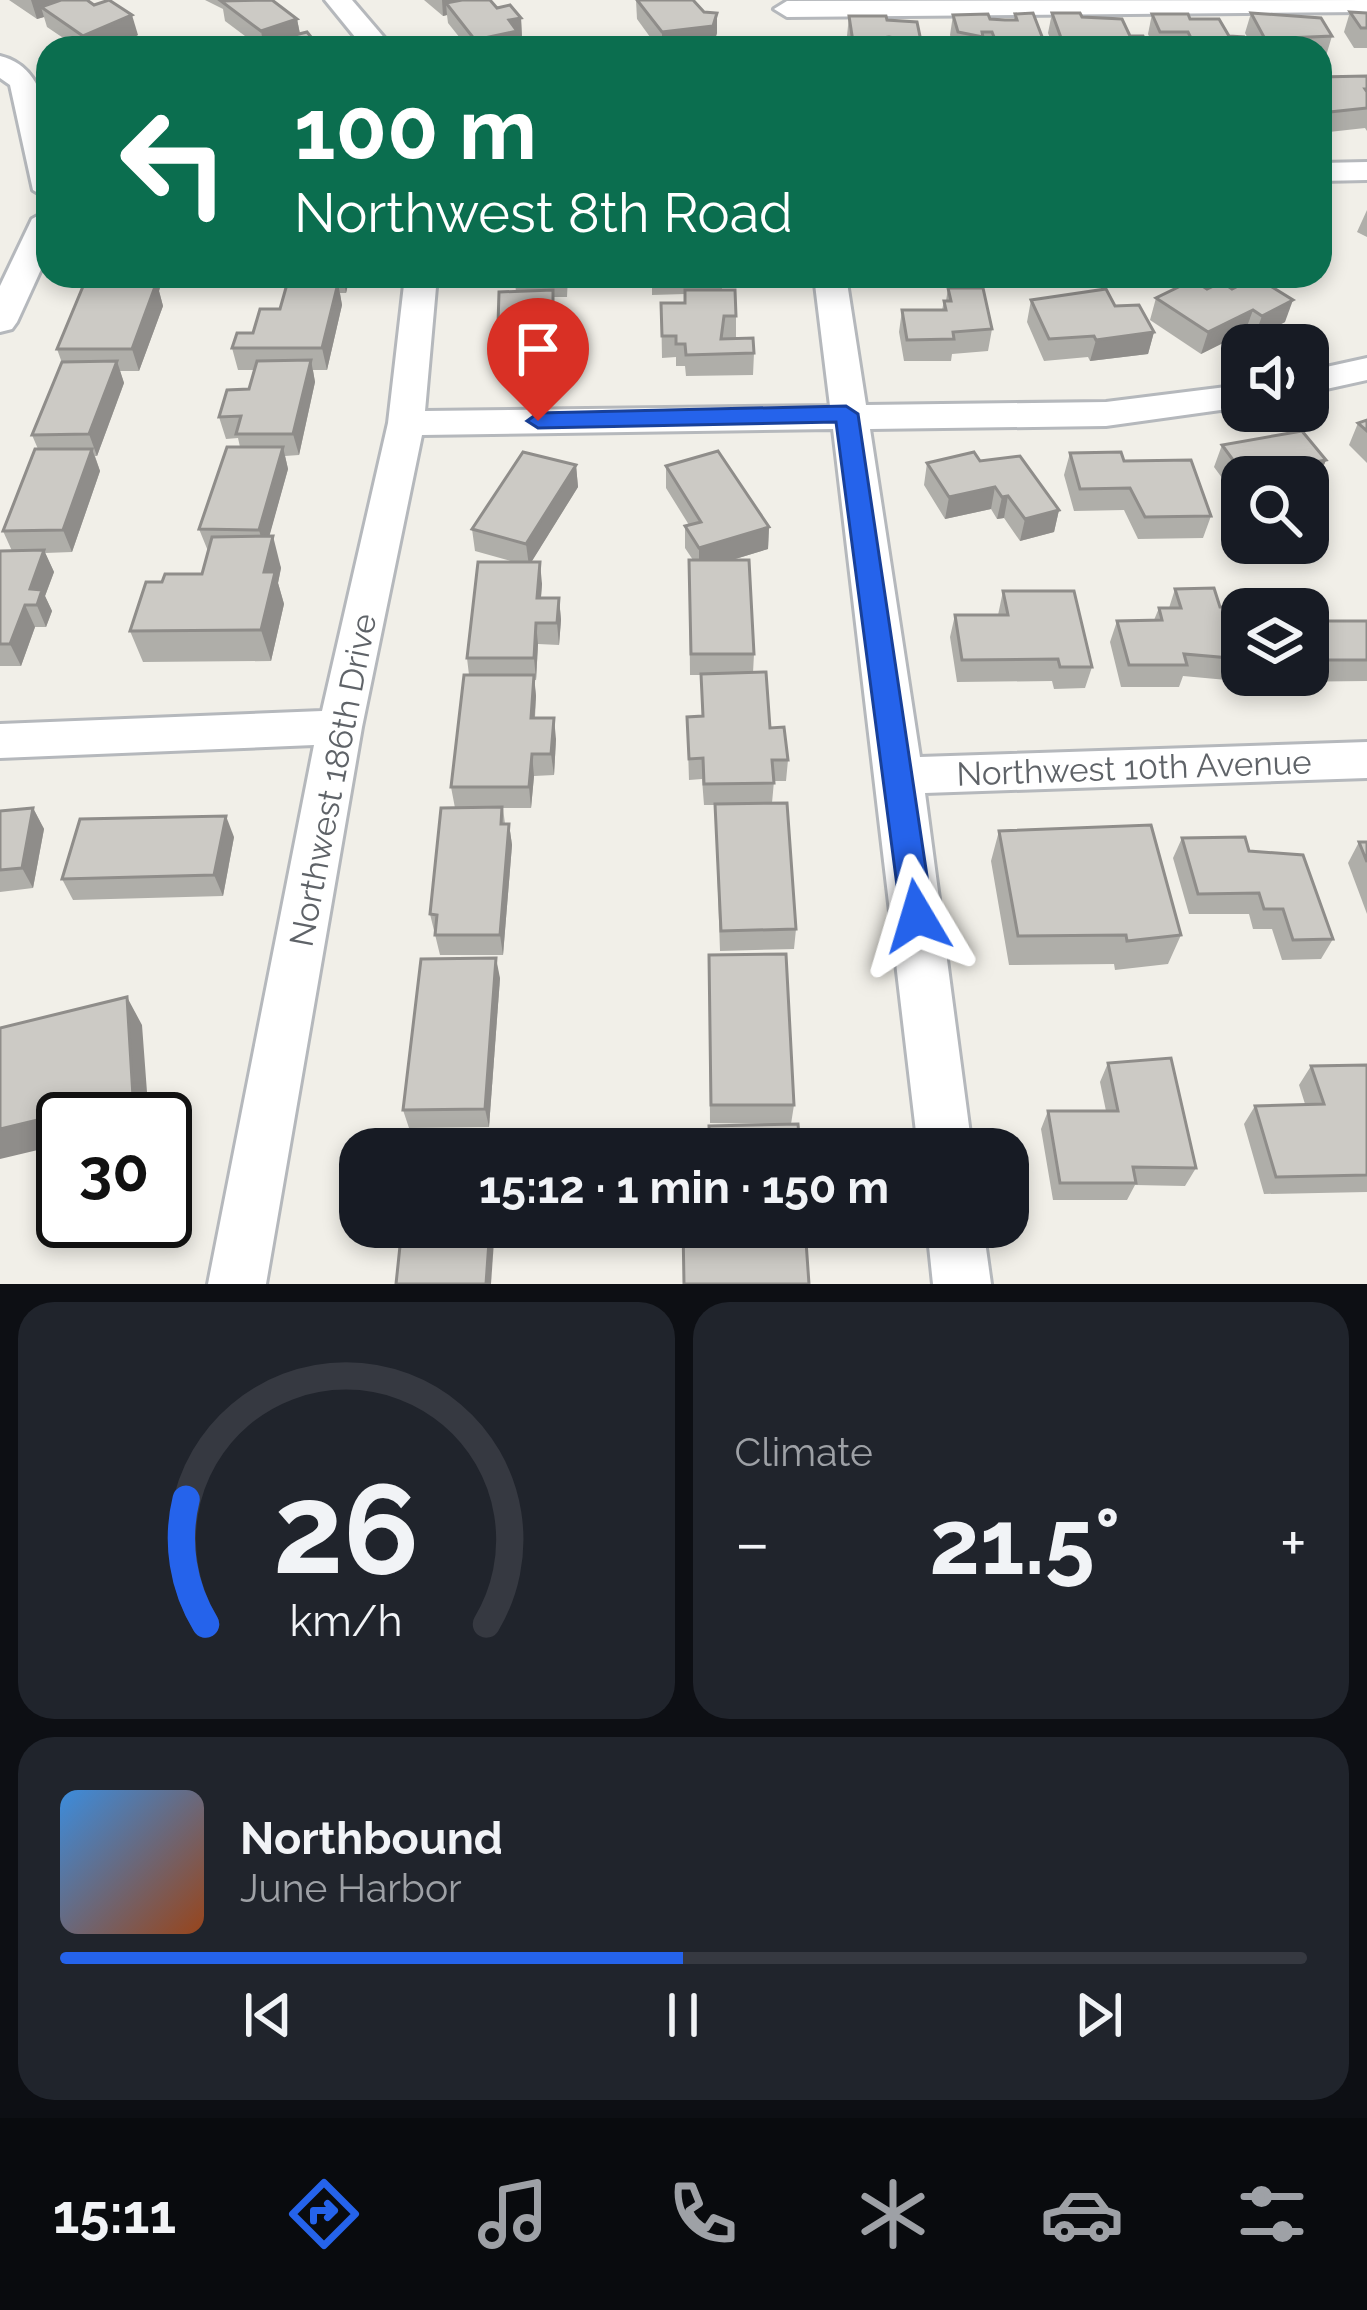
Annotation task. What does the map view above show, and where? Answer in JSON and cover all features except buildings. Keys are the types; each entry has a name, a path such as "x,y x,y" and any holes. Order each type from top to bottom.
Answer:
{"street":[{"path":"338,0 369,36"},
{"path":"787,12 1367,4"},
{"path":"0,64 23,82 36,138"},
{"path":"1332,172 1367,171"},
{"path":"0,322 36,245"},
{"name":"Northwest 186th Drive","path":"237,1284 340,728 406,423 421,288"},
{"path":"831,288 900,776 942,1128"},
{"path":"1329,377 1367,369"},
{"path":"406,423 1106,414 1221,399"},
{"path":"0,741 340,728"},
{"name":"Northwest 10th Avenue","path":"900,776 1367,760"},
{"path":"958,1248 962,1284"}],"route":[{"path":"538,421 846,414 917,916"}]}
